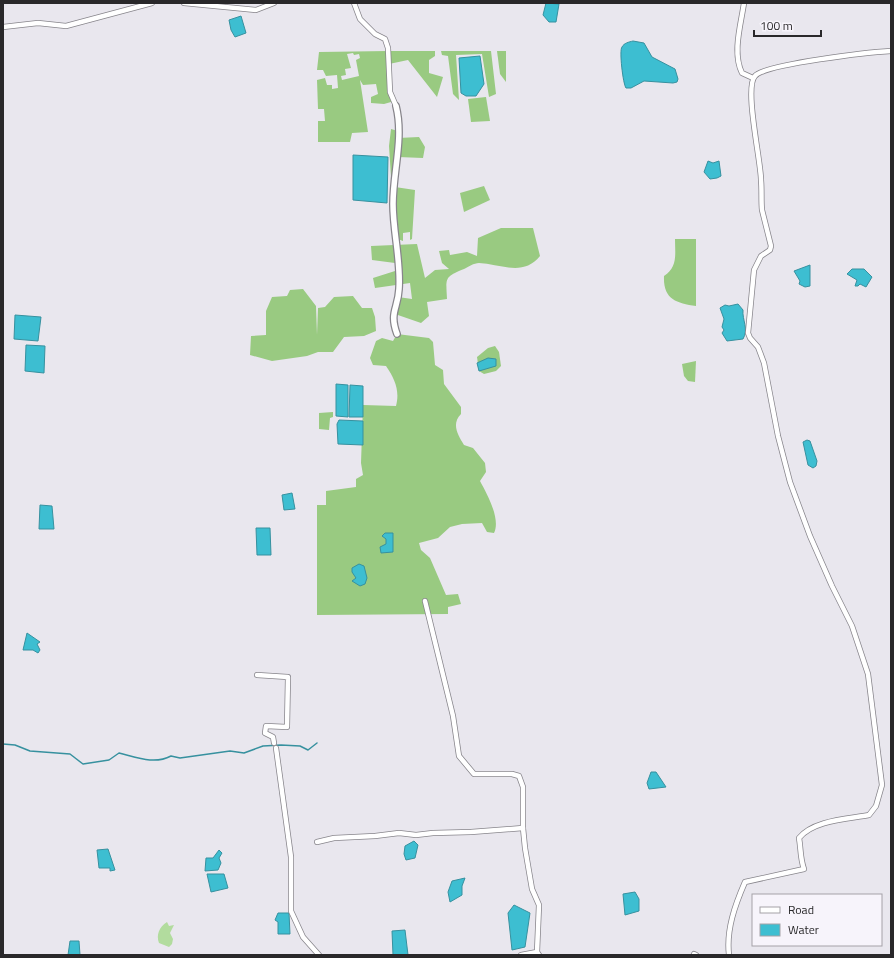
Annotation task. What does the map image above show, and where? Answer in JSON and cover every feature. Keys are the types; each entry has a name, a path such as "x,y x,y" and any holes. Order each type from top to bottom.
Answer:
{"street":[{"path":"3,27 38,23 66,26 152,3"},
{"path":"184,3 256,10 274,3"},
{"path":"354,3 360,19 370,30 384,39 388,48 390,92 398,115 398,150 393,203 399,289 393,316 397,334"},
{"path":"744,3 737,48 739,69 742,73 753,78"},
{"path":"728,955 728,936 731,922 745,882 804,869 800,857 801,849 799,838 802,833 823,824 869,815 876,806 882,785 868,674 852,626 832,586 810,536 790,482 778,436 764,363 758,347 750,338 748,333 754,270 761,256 770,250 771,246 762,210 760,173 751,113 753,78 756,74 772,68 844,56 891,51"},
{"path":"426,601 453,716 460,756 474,774 512,774 519,776 523,787 523,828 532,890 539,905 538,954 521,955"},
{"path":"257,675 288,677 287,727 266,726 265,733 273,737 275,745 291,857 291,911 303,937 319,955"},
{"path":"317,842 334,838 399,833 416,835 523,828"}],"green space":[{"path":"435,51 435,56 429,60 429,73 443,77 437,97 408,60 389,64 388,71 391,102 384,104 371,103 371,97 378,94 376,84 363,85 360,80 368,132 352,133 350,142 318,142 318,121 325,121 324,109 318,109 317,80 325,78 327,85 332,85 332,89 338,88 337,75 326,76 323,70 317,70 319,52","holes":["353,53 354,55 359,54 360,58 356,60 359,76 342,80 341,76 346,75 345,69 351,68 347,54"]},
{"path":"441,51 491,51 496,94 489,97 482,54 456,55 459,100 453,94 448,56 442,55"},
{"path":"497,51 506,51 506,82 500,74"},
{"path":"486,97 490,121 471,122 468,99"},
{"path":"391,129 398,131 398,138 419,137 425,147 423,158 398,157 395,187 415,190 412,239 410,240 410,232 403,233 403,241 395,238 389,146"},
{"path":"484,186 490,200 464,212 460,193"},
{"path":"501,228 533,228 540,256 526,266 519,268 477,263 453,274 447,282 447,299 427,302 429,316 421,323 395,314 398,297 412,299 410,283 375,288 373,278 395,271 395,263 372,260 371,246 417,244 425,278 435,270 449,269 442,263 439,251 449,250 450,255 467,252 477,256 478,238"},
{"path":"675,239 696,239 696,306 682,303 672,298 668,295 664,284 664,276 672,269 675,260"},
{"path":"303,289 316,306 317,335 318,308 325,307 334,297 353,296 362,308 372,308 375,317 376,331 364,336 344,337 333,352 318,352 307,356 272,361 250,355 251,336 266,335 266,311 272,297 287,296 290,290"},
{"path":"397,334 429,338 433,342 435,365 443,370 444,384 461,407 461,414 456,422 456,430 464,445 473,448 485,463 486,472 480,481 492,507 496,527 494,533 487,532 482,523 462,524 450,527 438,538 419,543 421,550 430,558 446,595 458,594 461,604 448,607 448,614 317,615 317,505 326,505 326,491 356,487 356,479 363,475 361,463 363,405 396,406 397,390 392,376 386,366 373,365 370,358 376,341 382,338 393,341"},
{"path":"495,346 499,352 501,366 496,371 484,374 479,371 477,357 488,348"},
{"path":"696,361 695,382 688,381 684,376 682,364"},
{"path":"333,412 333,417 330,418 329,430 319,429 319,413"},
{"path":"167,922 169,926 174,925 170,933 173,939 172,944 169,947 159,943 158,937 160,929"}],"water":[{"path":"546,3 559,4 556,22 549,22 543,15"},
{"path":"241,16 246,33 235,37 231,30 229,20"},
{"path":"633,41 644,43 652,57 675,69 678,79 677,82 644,81 631,88 626,88 622,67 621,49 627,43"},
{"path":"480,56 484,84 476,96 466,96 461,93 459,58"},
{"path":"353,155 388,157 387,203 353,200"},
{"path":"708,161 713,163 719,161 721,176 710,179 704,172"},
{"path":"810,265 810,286 805,287 799,284 800,281 794,271"},
{"path":"852,269 864,269 872,277 866,287 860,284 855,286 857,280 847,274"},
{"path":"738,304 743,310 745,335 743,339 727,341 722,333 724,330 722,327 724,319 720,308 725,305 729,306"},
{"path":"15,315 41,317 38,341 14,339"},
{"path":"26,345 45,346 44,373 25,371"},
{"path":"488,358 496,359 496,366 479,371 477,363"},
{"path":"336,384 348,385 348,417 336,416"},
{"path":"350,385 363,386 363,417 349,417"},
{"path":"339,420 363,421 363,445 338,444 337,424"},
{"path":"807,440 810,441 817,461 816,466 813,468 808,465 803,442"},
{"path":"292,493 295,509 284,510 282,495"},
{"path":"40,505 52,506 54,529 39,529"},
{"path":"256,528 270,528 271,555 257,555"},
{"path":"385,533 393,533 393,552 381,553 380,547 386,544 386,539 382,536"},
{"path":"359,564 364,566 367,578 365,584 360,586 352,581 356,578 352,572 352,568"},
{"path":"27,633 40,642 37,644 40,650 38,653 33,650 23,650"},
{"path":"651,772 656,772 666,787 649,789 647,783"},
{"path":"414,841 418,845 415,858 406,860 404,854 405,846"},
{"path":"108,849 115,870 110,871 110,868 99,868 97,850"},
{"path":"219,850 222,853 219,858 221,863 218,870 205,871 206,858 213,858"},
{"path":"207,874 224,874 228,888 211,892"},
{"path":"465,878 462,886 462,895 450,902 448,892 452,881"},
{"path":"635,892 639,899 639,911 625,915 623,894"},
{"path":"514,905 530,913 525,947 512,950 508,913"},
{"path":"278,913 289,913 290,934 278,934 278,922 275,920"},
{"path":"405,930 408,955 393,955 392,931"},
{"path":"70,941 79,941 80,955 68,955"}],"waterway":[{"path":"3,744 15,745 30,751 70,754 83,764 109,760 119,753 138,758 158,760 171,756 180,758 230,751 244,753 263,746 300,746 308,750 317,743"}]}
